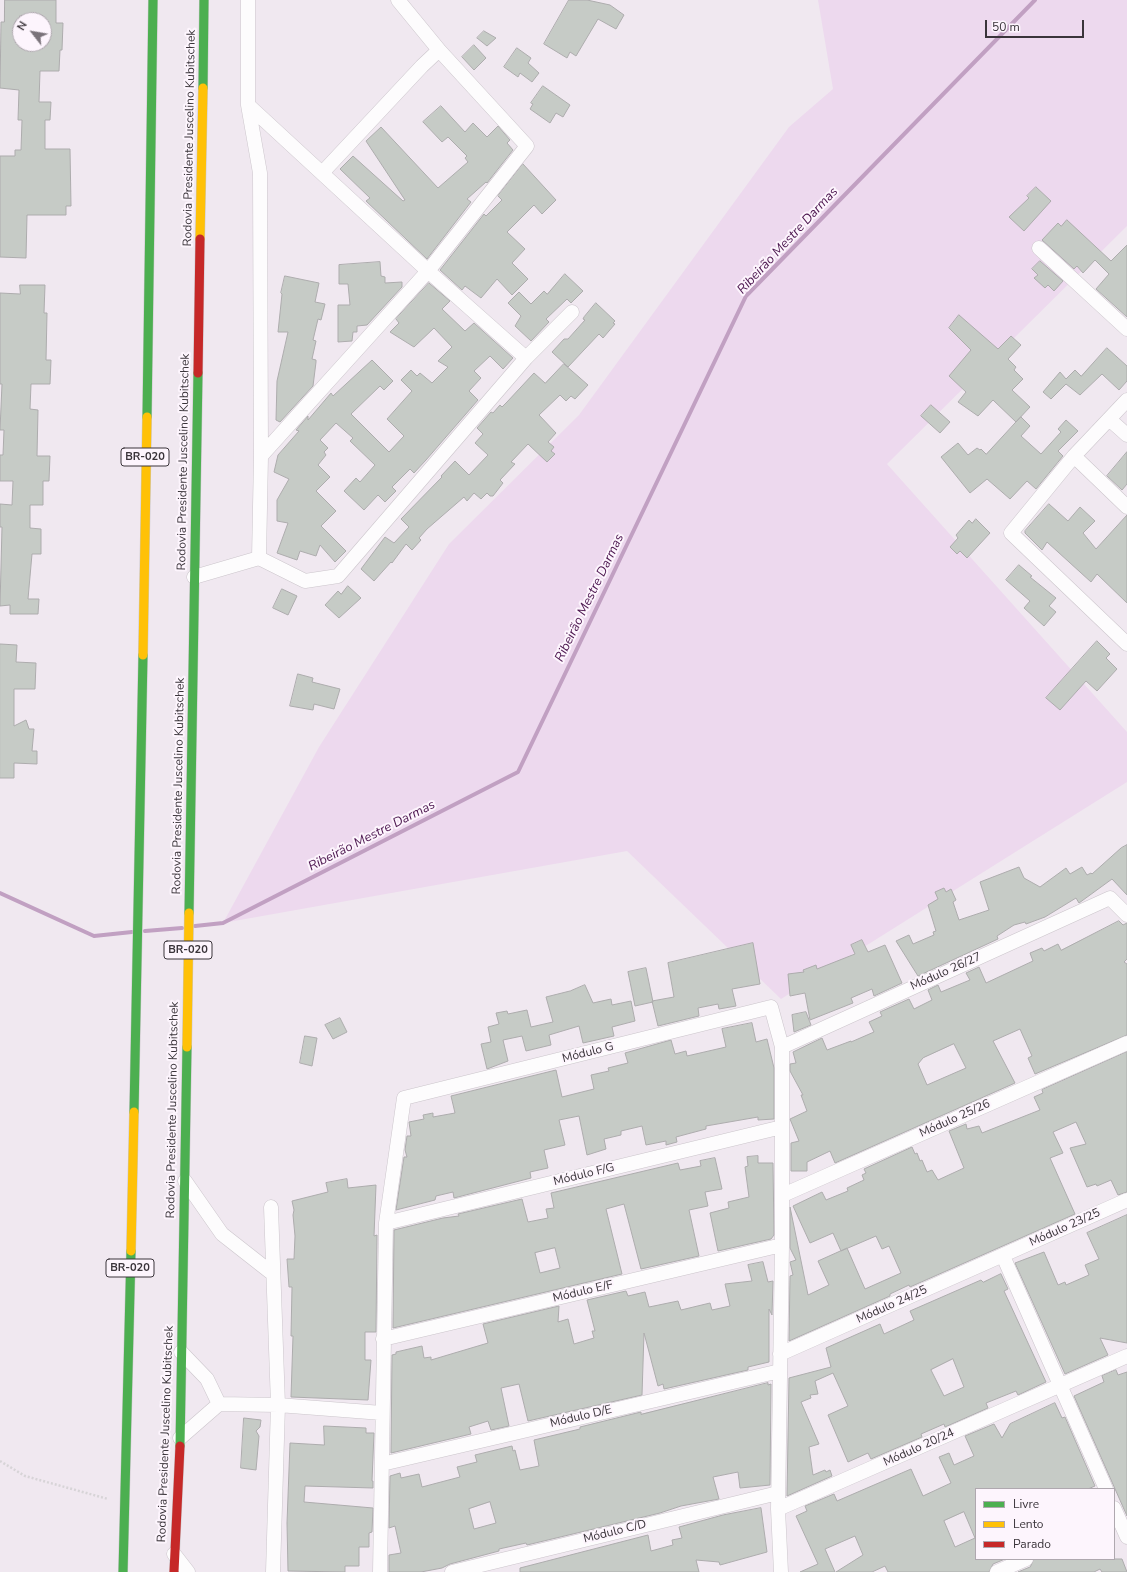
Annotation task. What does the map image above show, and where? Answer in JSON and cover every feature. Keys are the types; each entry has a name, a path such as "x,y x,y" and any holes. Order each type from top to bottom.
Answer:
{"highway":[{"name":"BR-020","path":"123,1572 138,964 153,0"},
{"name":"Rodovia Presidente Juscelino Kubitschek","path":"174,1572 180,1438 204,0"}],"street":[{"path":"248,0 248,105 260,173 261,456 259,558"},
{"path":"261,456 428,270 528,146 439,50 398,0"},
{"path":"322,173 422,66 439,50"},
{"path":"248,105 526,358"},
{"path":"1039,248 1127,329"},
{"path":"194,578 259,558 305,582 338,576 526,358 572,312"},
{"path":"1127,400 1074,456 1011,534 1127,644"},
{"path":"1109,419 1127,435"},
{"path":"1074,456 1127,507"},
{"name":"Módulo 26/27","path":"782,1047 1110,898 1127,915"},
{"name":"Módulo G","path":"386,1223 404,1098 771,1007 782,1047"},
{"name":"Módulo 25/26","path":"783,1195 1127,1043"},
{"path":"781,1572 778,1493 783,1195 782,1047"},
{"name":"Módulo F/G","path":"386,1223 782,1127"},
{"path":"184,1180 222,1234 273,1274"},
{"name":"Módulo 23/25","path":"1003,1256 1127,1200"},
{"path":"271,1207 278,1405 273,1572"},
{"path":"380,1572 386,1223"},
{"name":"Módulo E/F","path":"383,1339 782,1245"},
{"path":"1003,1256 1106,1488"},
{"name":"Módulo 24/25","path":"780,1354 1003,1256"},
{"path":"181,1352 207,1379 219,1404"},
{"name":"Módulo 20/24","path":"778,1509 1127,1356"},
{"name":"Módulo D/E","path":"382,1464 780,1371"},
{"path":"180,1438 219,1404 278,1405 382,1413"},
{"name":"Módulo C/D","path":"452,1572 778,1493"},
{"path":"1118,1515 1127,1537"},
{"path":"174,1554 188,1572"},
{"path":"996,1572 1024,1560"}],"path":[{"path":"0,1461 25,1476 124,1503"}],"shaded area":[{"path":"818,0 1127,0 1127,226 887,464 1127,732 1127,782 781,999 627,851 223,923 319,747 449,544 579,415 789,127 833,89"}],"building":[{"path":"5,0 56,0 56,23 63,23 62,50 60,50 59,71 40,71 39,102 51,102 50,120 45,120 45,149 70,149 71,206 66,206 66,215 27,215 26,258 0,257 0,156 15,156 15,150 21,150 22,120 18,120 19,90 0,88 1,22 4,22"},
{"path":"569,0 587,0 610,5 624,15 616,29 598,19 576,56 570,52 567,58 544,44"},
{"path":"484,31 496,38 487,46 477,38"},
{"path":"474,45 486,58 474,70 462,57"},
{"path":"517,48 531,58 528,63 539,73 532,82 520,73 518,77 504,67"},
{"path":"543,86 570,105 563,117 556,113 550,123 530,109 533,104 531,103"},
{"path":"441,106 465,132 473,123 487,137 498,126 510,140 507,143 513,150 487,183 486,182 467,199 471,202 427,259 366,201 370,198 340,169 353,156 403,201 405,200 366,141 381,127 438,188 468,162 465,158 467,156 448,137 442,142 423,122"},
{"path":"523,164 556,200 542,214 534,205 507,232 525,249 512,263 528,279 512,295 497,279 481,298 465,286 462,290 440,270 484,214 486,216 502,200 498,196"},
{"path":"1036,187 1051,201 1024,231 1009,217 1029,198 1027,196"},
{"path":"1067,220 1111,261 1127,245 1127,317 1096,289 1109,274 1095,260 1083,273 1077,266 1074,269 1042,240 1058,223 1061,226"},
{"path":"1040,261 1063,281 1054,291 1048,285 1045,288 1034,278 1038,275 1032,269"},
{"path":"380,262 381,276 385,277 385,283 402,282 402,287 367,325 357,326 357,332 353,332 352,341 338,342 338,305 350,305 348,284 339,284 339,265"},
{"path":"565,274 583,291 571,303 567,299 546,319 549,322 531,341 515,326 521,316 508,303 519,292 531,304 544,291 547,294"},
{"path":"285,276 319,283 315,302 325,304 321,320 318,319 313,340 316,341 312,359 316,360 316,362 313,386 280,422 276,420 277,381 288,332 278,332 281,293"},
{"path":"429,283 450,301 442,309 465,331 474,323 513,358 503,369 490,356 474,371 481,378 469,391 478,400 414,473 410,469 392,487 396,491 385,502 378,495 364,510 344,491 356,478 360,482 375,465 350,441 353,438 336,423 320,440 328,448 324,452 326,455 318,465 330,477 316,491 336,511 321,526 346,551 335,562 320,545 316,556 300,551 297,560 277,553 288,523 277,521 277,500 289,479 274,472 278,455 299,431 296,430 308,416 308,420 331,393 333,396 372,360 393,381 384,390 380,386 351,414 389,452 404,436 387,419 412,391 401,380 411,370 417,376 420,373 432,383 448,367 438,361 452,347 434,328 414,347 390,332 399,323 396,319"},
{"path":"20,285 45,285 44,313 47,313 46,360 51,360 50,384 31,384 30,409 38,410 37,456 50,456 49,481 43,481 43,505 30,505 30,528 41,529 41,554 32,554 28,599 39,599 38,614 10,614 10,605 0,606 2,527 0,527 0,504 12,505 13,481 0,481 0,455 3,455 4,430 0,430 2,384 0,384 0,293 20,294"},
{"path":"596,303 615,321 613,323 615,324 603,338 599,334 568,367 552,352 564,339 568,339 585,320 583,319 584,317"},
{"path":"959,315 998,349 1011,336 1021,345 1008,359 1016,367 1014,370 1023,379 1012,390 1030,407 1016,422 993,400 978,416 958,402 966,392 949,376 971,350 949,328"},
{"path":"1107,348 1127,366 1127,381 1119,390 1102,374 1080,395 1066,384 1051,399 1043,392 1060,372 1066,379 1075,370 1081,376"},
{"path":"564,364 588,385 575,399 571,396 566,401 560,395 539,415 556,433 548,442 554,447 551,451 555,454 547,462 528,444 511,462 515,464 500,480 503,483 493,496 490,496 487,493 481,499 474,493 467,501 464,497 427,529 419,538 421,540 412,550 406,544 392,563 391,562 374,581 361,569 385,537 394,543 409,527 401,519 442,477 441,476 455,461 469,475 488,455 475,443 483,434 477,428 491,412 493,413 500,405 502,407 534,373 545,383"},
{"path":"931,405 950,422 940,433 921,416"},
{"path":"1021,417 1030,426 1021,436 1041,454 1061,432 1058,429 1066,420 1078,431 1058,451 1063,456 1036,489 1027,481 1010,499 987,479 970,493 941,457 958,443 968,455 977,448 980,450 981,449 986,454"},
{"path":"1127,452 1127,484 1122,490 1107,476"},
{"path":"1049,504 1068,521 1080,507 1095,521 1083,533 1096,549 1127,515 1127,603 1097,574 1091,582 1047,542 1042,550 1025,533 1025,531"},
{"path":"976,519 990,533 967,558 960,551 957,554 950,547 958,538 956,535 969,520 972,523"},
{"path":"1019,565 1032,576 1030,577 1056,598 1049,606 1056,612 1044,626 1024,608 1030,601 1006,580"},
{"path":"348,586 361,598 339,618 325,605 338,591 341,594"},
{"path":"282,589 297,596 288,615 273,608"},
{"path":"1097,641 1110,654 1106,658 1117,669 1097,691 1086,681 1060,710 1046,698"},
{"path":"0,644 17,645 16,662 36,663 35,689 14,689 14,726 26,720 29,729 34,729 32,751 37,751 37,764 14,763 14,778 0,778"},
{"path":"298,674 313,678 312,682 340,689 334,709 314,704 313,710 290,706"},
{"path":"1127,845 1127,895 1112,879 1079,903 1076,898 1045,917 1026,924 1025,922 1014,925 997,936 998,939 918,976 896,941 909,935 913,944 934,935 933,932 936,931 928,905 938,899 935,892 944,888 946,892 951,889 956,900 953,902 959,920 989,910 980,882 1019,867 1024,878 1040,887 1066,868 1070,874 1082,867 1087,875 1092,874 1121,848"},
{"path":"1119,921 1123,925 1127,923 1127,959 1124,962 1127,964 1127,1035 1035,1074 1028,1058 1032,1056 1020,1029 993,1041 1015,1083 835,1163 830,1151 807,1162 807,1171 791,1171 791,1143 799,1141 790,1119 807,1111 801,1095 803,1095 790,1071 790,1064 796,1063 793,1052 822,1038 827,1050 874,1032 869,1022 882,1016 880,1012 909,999 914,1009 932,1000 928,990 938,985 941,992 970,980 966,973 979,967 986,983 1033,961 1030,953 1042,948 1044,951 1058,944 1061,950","holes":["954,1044 966,1068 927,1085 918,1064 923,1058"]},
{"path":"862,940 868,952 885,945 902,983 874,996 872,989 851,998 853,1003 810,1020 805,993 790,996 788,974 804,972 803,970 816,965 817,969 855,954 851,945"},
{"path":"753,943 760,984 732,989 736,1006 719,1009 718,1004 698,1008 699,1016 658,1026 652,1001 674,997 668,963"},
{"path":"646,968 653,1002 635,1006 628,972"},
{"path":"585,985 593,1003 611,999 612,1005 631,1001 635,1021 612,1027 614,1036 583,1043 579,1026 549,1035 551,1045 526,1051 522,1036 503,1040 508,1061 487,1069 481,1044 491,1042 488,1027 499,1024 496,1013 507,1011 508,1014 527,1010 531,1027 553,1022 546,997 570,991"},
{"path":"806,1012 811,1025 794,1032 792,1015"},
{"path":"340,1018 347,1032 333,1039 325,1025"},
{"path":"752,1023 756,1042 767,1039 774,1068 774,1119 758,1120 758,1117 706,1126 706,1129 676,1137 677,1142 666,1145 666,1141 646,1145 642,1126 621,1131 621,1135 604,1139 606,1149 587,1155 579,1116 559,1120 565,1145 544,1150 548,1168 530,1172 531,1178 454,1198 453,1192 436,1196 435,1200 396,1210 404,1157 407,1157 405,1150 407,1136 411,1136 409,1122 424,1119 423,1115 433,1113 433,1117 455,1113 451,1096 556,1070 562,1097 594,1089 591,1075 609,1071 608,1068 628,1063 625,1053 671,1040 675,1054 686,1051 687,1056 726,1047 722,1029"},
{"path":"305,1036 317,1038 312,1066 300,1063"},
{"path":"1127,1052 1127,1192 1118,1195 1111,1180 1097,1186 1096,1184 1087,1187 1070,1148 1086,1144 1076,1122 1053,1132 1063,1153 1050,1158 1075,1214 910,1287 909,1285 890,1294 890,1296 789,1341 790,1276 793,1275 790,1262 796,1260 790,1248 790,1207 808,1295 829,1285 818,1261 841,1251 833,1233 810,1243 793,1206 822,1192 826,1200 848,1191 847,1188 864,1180 862,1175 866,1173 864,1169 912,1147 915,1154 917,1153 920,1161 922,1160 927,1172 932,1170 938,1180 964,1168 949,1131 966,1124 967,1129 979,1126 982,1133 1040,1110 1034,1097 1043,1093 1042,1090","holes":["876,1236 882,1249 889,1246 901,1273 865,1289 847,1248"]},
{"path":"758,1156 758,1163 773,1163 774,1235 771,1239 718,1251 710,1213 729,1208 728,1202 749,1197 745,1167 748,1166 747,1157"},
{"path":"715,1158 722,1189 705,1192 708,1206 689,1210 699,1256 641,1269 624,1204 606,1209 622,1274 393,1328 394,1230 443,1218 459,1216 458,1214 522,1199 528,1222 548,1218 546,1209 554,1208 551,1193 678,1163 680,1170 701,1166 700,1161","holes":["555,1248 560,1268 540,1273 535,1253"]},
{"path":"347,1179 348,1188 376,1185 374,1236 377,1235 376,1332 365,1332 365,1360 371,1360 368,1400 291,1397 293,1336 291,1336 292,1287 289,1287 287,1259 294,1259 295,1236 294,1210 292,1201 328,1192 326,1183"},
{"path":"1127,1215 1127,1343 1100,1338 1108,1355 1065,1374 1015,1263 1044,1252 1058,1285 1065,1282 1066,1285 1089,1275 1085,1265 1099,1259 1087,1233"},
{"path":"763,1262 768,1282 773,1281 772,1315 769,1309 769,1362 748,1367 748,1370 664,1389 663,1384 658,1386 644,1333 642,1395 528,1421 519,1384 501,1388 509,1426 491,1430 488,1421 469,1427 471,1434 391,1453 392,1355 396,1354 396,1352 422,1346 424,1358 431,1357 431,1360 488,1343 483,1324 559,1306 558,1322 568,1319 574,1344 594,1338 592,1331 595,1331 587,1300 626,1291 628,1296 645,1292 649,1307 678,1301 681,1310 710,1303 712,1310 730,1306 725,1284 752,1281 748,1265"},
{"path":"1001,1274 1008,1289 1004,1291 1046,1382 1018,1395 1016,1391 986,1403 988,1408 945,1427 944,1424 921,1434 922,1437 871,1459 868,1453 848,1462 828,1415 848,1406 833,1373 815,1381 818,1394 810,1395 811,1398 801,1402 819,1444 809,1447 813,1475 825,1470 826,1472 830,1470 832,1476 787,1496 789,1378 831,1367 826,1348 880,1324 884,1334 914,1320 910,1311 981,1280 983,1282","holes":["953,1359 964,1387 944,1396 931,1370"]},
{"path":"1116,1370 1118,1375 1127,1372 1127,1516 1074,1396 1104,1382 1102,1376"},
{"path":"768,1383 768,1385 771,1384 770,1485 740,1488 738,1472 713,1477 719,1499 681,1506 660,1513 527,1545 526,1543 499,1549 499,1551 450,1564 442,1568 421,1572 389,1572 389,1555 401,1553 395,1526 389,1528 390,1476 400,1473 401,1478 419,1474 422,1487 460,1477 457,1467 477,1462 475,1455 512,1446 513,1451 515,1450 520,1470 539,1466 534,1440 641,1412 641,1414","holes":["490,1502 496,1523 474,1529 469,1509"]},
{"path":"1055,1403 1062,1418 1065,1417 1095,1486 1090,1488 975,1488 975,1538 975,1560 1003,1560 993,1564 989,1572 888,1572 885,1566 872,1572 836,1572 863,1555 855,1536 825,1549 835,1572 800,1572 818,1564 796,1516 807,1511 805,1506 834,1494 837,1501 911,1469 923,1496 951,1483 939,1457 949,1453 954,1465 974,1456 965,1436 994,1424 1002,1438 1010,1424","holes":["964,1512 975,1538 955,1547 944,1521"]},
{"path":"244,1418 261,1420 260,1427 256,1431 259,1436 256,1470 241,1468"},
{"path":"324,1426 366,1428 366,1433 374,1433 373,1488 305,1486 304,1502 373,1508 372,1532 369,1533 369,1547 359,1547 359,1566 345,1566 345,1572 288,1571 287,1523 290,1443 324,1445"},
{"path":"761,1508 767,1552 720,1565 719,1562 696,1560 699,1572 520,1572 520,1568 648,1535 651,1551 673,1545 672,1540 682,1538 679,1527 723,1515"},
{"path":"1122,1559 1127,1572 1102,1572 1100,1569 1094,1572 1018,1572 1030,1567 1034,1560"}],"waterway":[{"name":"Ribeirão Mestre Darmas","path":"195,926 223,923 518,772 746,296 1035,0"},
{"name":"Ribeirão Mestre Darmas","path":"0,893 94,936 132,932"},
{"name":"Ribeirão Mestre Darmas","path":"145,931 182,928"}],"traffic: fast":[{"path":"147,417 153,0"},
{"path":"203,88 204,0"},
{"path":"189,913 198,373"},
{"path":"134,1112 143,655"},
{"path":"180,1446 187,1047"},
{"path":"123,1572 131,1251"}],"traffic: slow":[{"path":"200,239 203,88"},
{"path":"143,655 147,417"},
{"path":"187,1047 189,913"},
{"path":"131,1251 134,1112"}],"traffic: jam":[{"path":"198,373 200,239"},
{"path":"174,1572 180,1446"}]}
